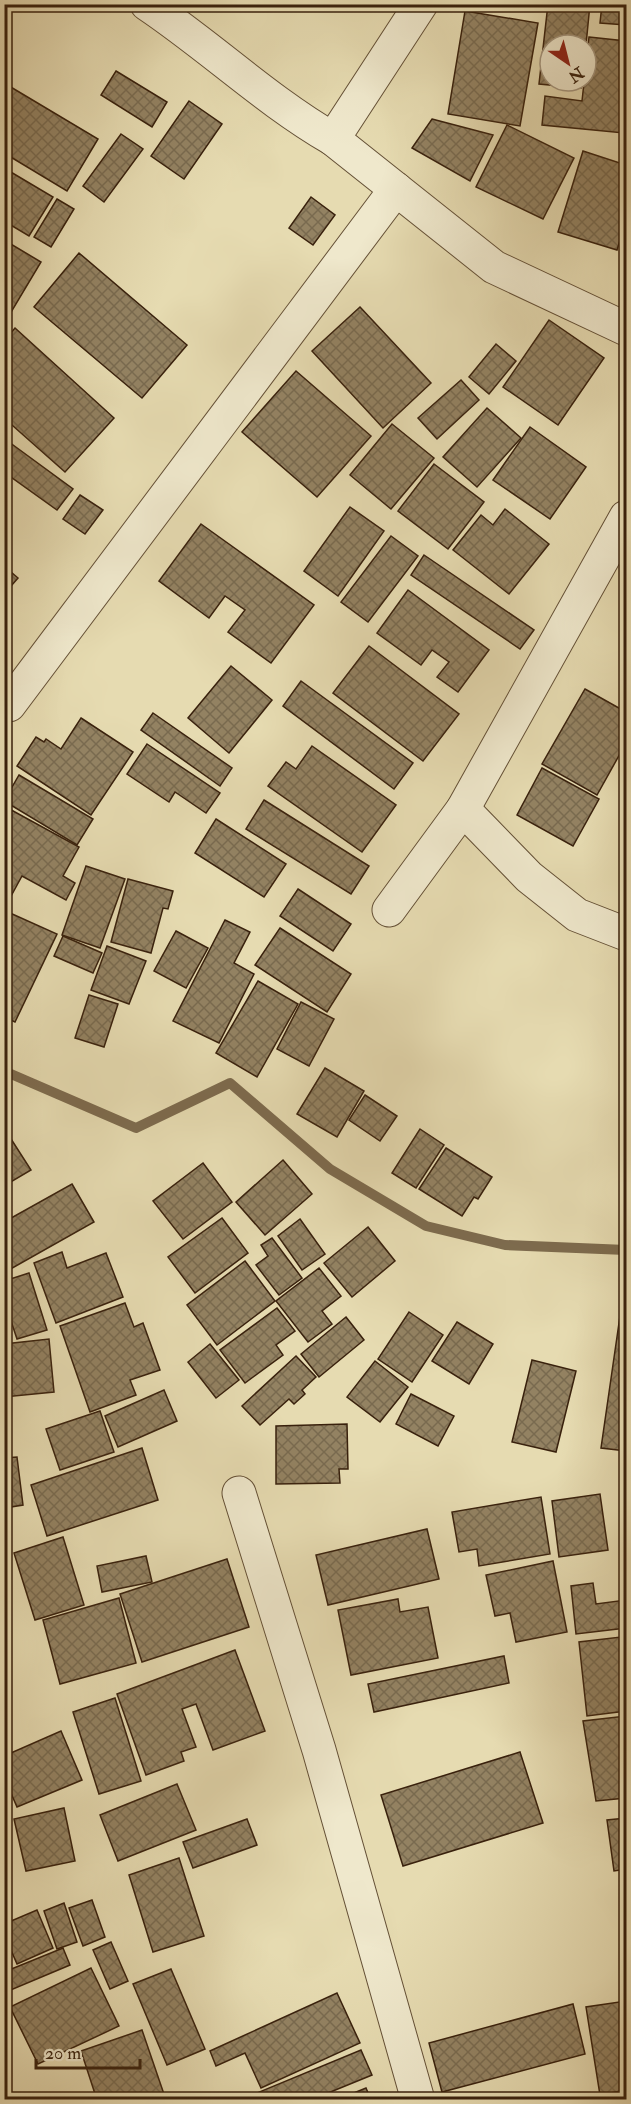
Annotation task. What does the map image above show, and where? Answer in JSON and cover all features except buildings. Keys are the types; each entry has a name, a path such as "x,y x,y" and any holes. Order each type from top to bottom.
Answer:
{"street":[{"path":"147,4 180,26 298,119 333,139 494,267 627,329"},
{"path":"333,139 421,4"},
{"path":"9,705 396,189"},
{"path":"389,910 463,809 627,517"},
{"path":"463,809 529,877 577,915 627,934"},
{"path":"239,1493 319,1750 418,2100"}],"waterway":[{"path":"4,1071 136,1128 230,1083 330,1169 426,1226 505,1245 626,1250"}]}
